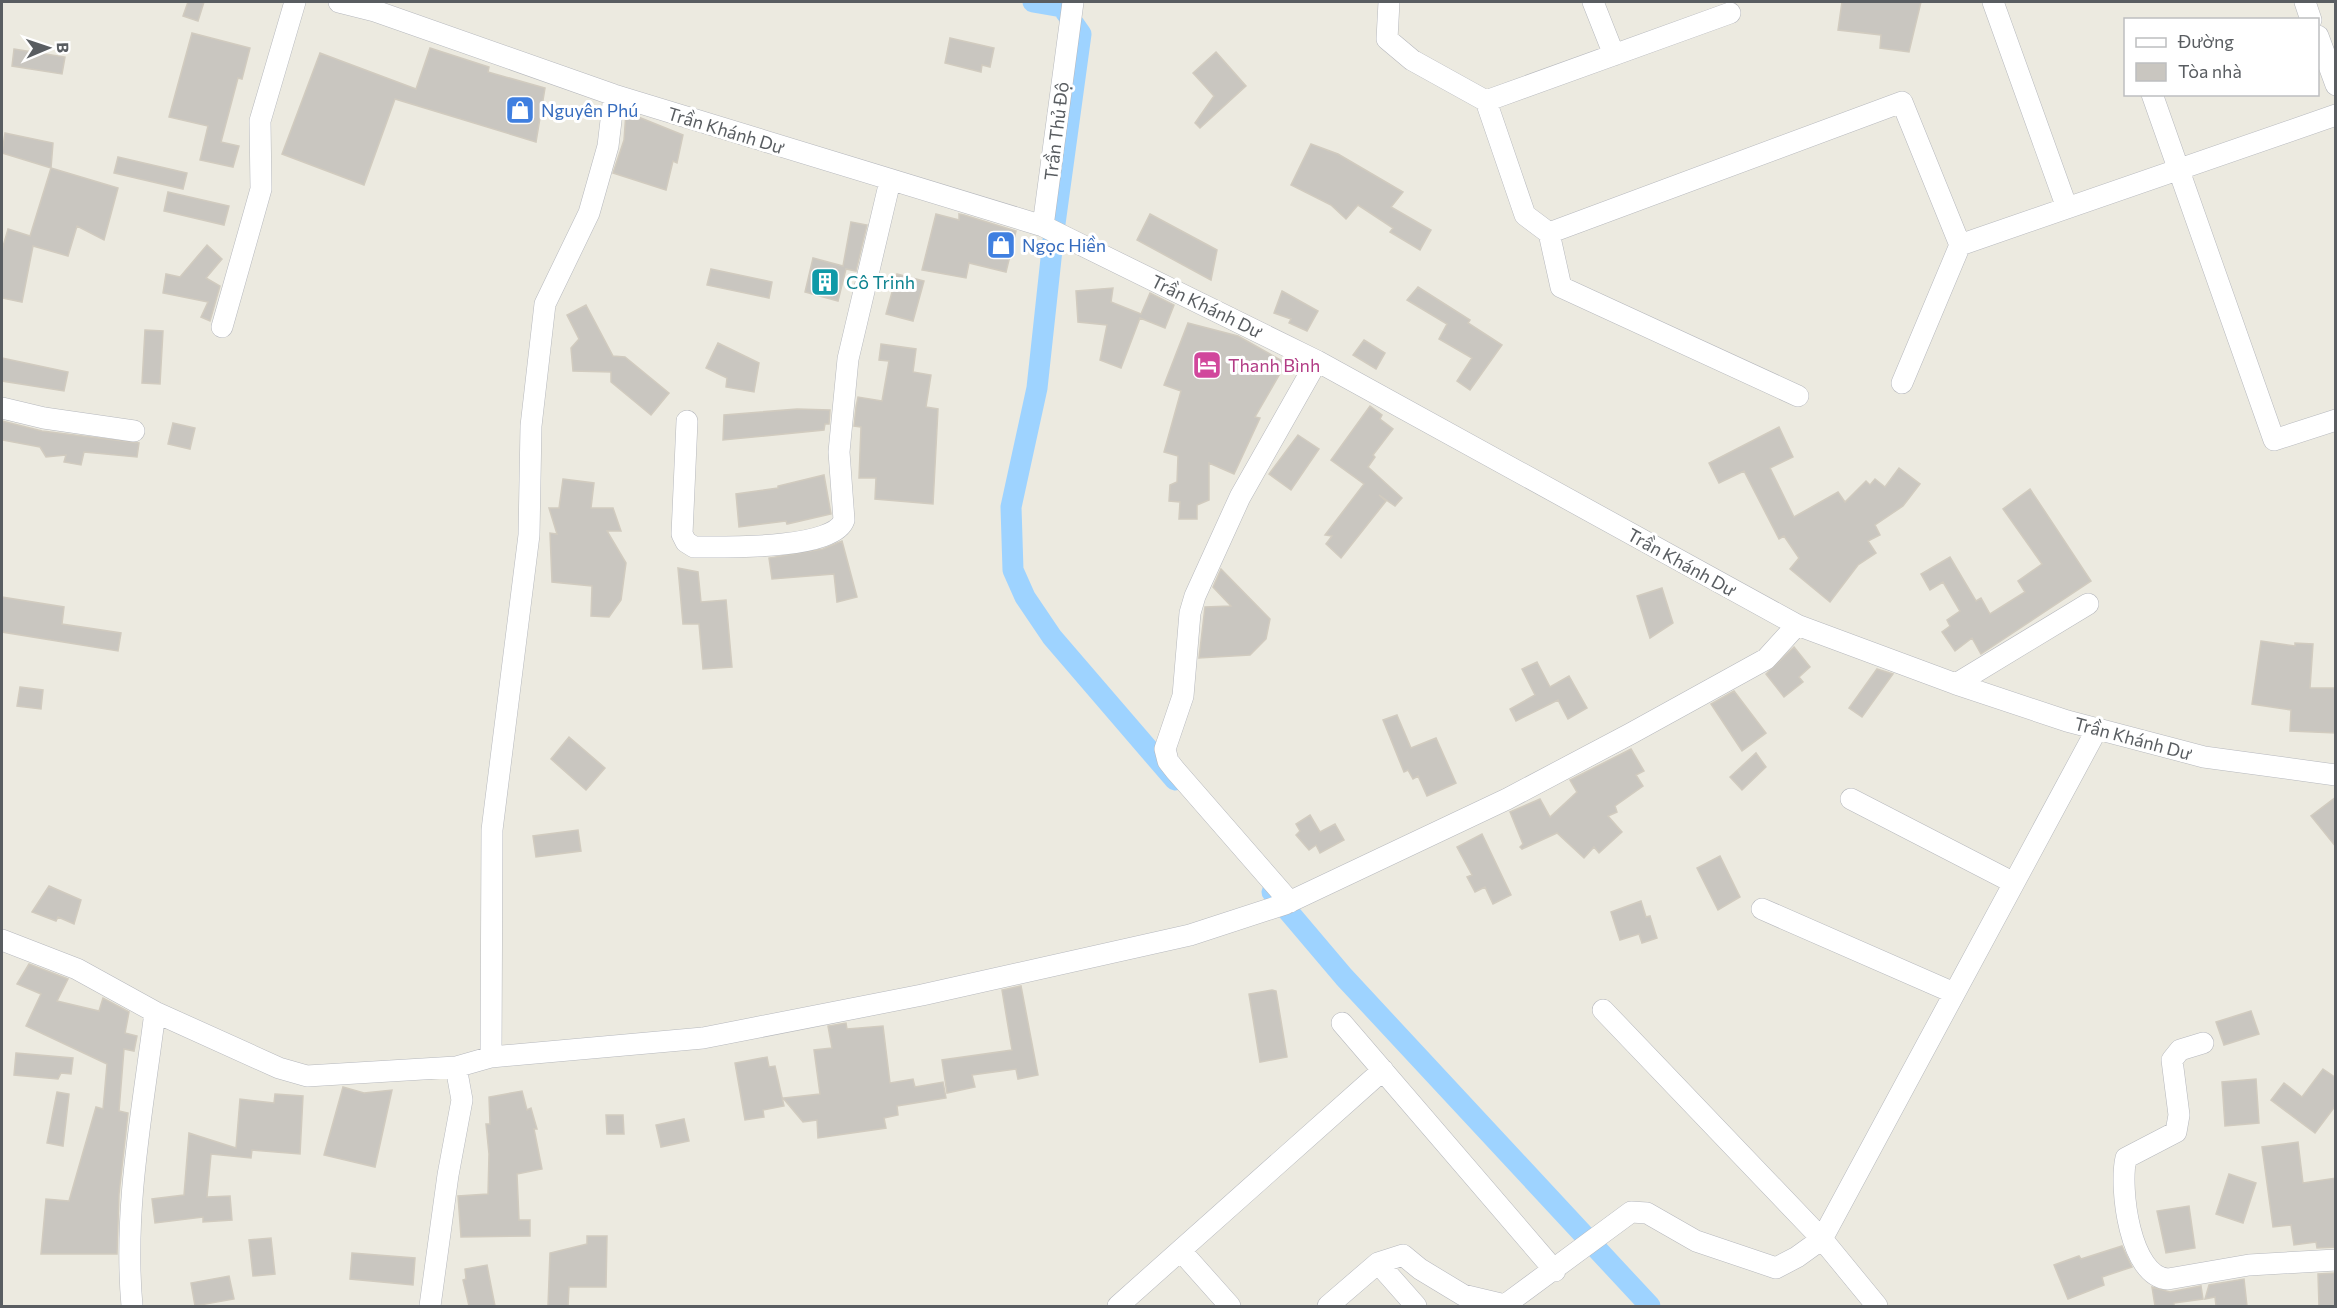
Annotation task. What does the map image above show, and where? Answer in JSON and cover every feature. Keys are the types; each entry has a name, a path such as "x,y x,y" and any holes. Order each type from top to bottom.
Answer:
{"street":[{"path":"222,327 261,189 260,121 295,2"},
{"name":"Trần Khánh Dư","path":"339,2 375,11 614,95 1045,227 1071,238 1317,361 1797,626 1956,684 2097,729 2204,757 2336,775"},
{"path":"1389,2 1387,39 1412,60 1485,101 1525,215 1549,233 1561,287 1798,396"},
{"path":"1593,2 1614,55"},
{"path":"1993,2 2067,208"},
{"path":"2305,2 2310,18"},
{"name":"Trần Thủ Độ","path":"1045,227 1073,3"},
{"path":"1485,101 1730,13"},
{"path":"2319,39 2336,85"},
{"path":"491,1058 492,830 529,535 531,426 545,304 590,213 608,146 614,95"},
{"path":"2153,96 2274,440 2336,420"},
{"path":"1549,233 1902,102 1960,245 1902,383"},
{"path":"1960,245 2336,115"},
{"path":"687,421 682,534 686,542 694,547 760,546 830,535 841,528 844,520 840,442 848,359 890,181"},
{"path":"1283,905 1174,770 1168,761 1165,749 1183,696 1190,613 1195,596 1240,497 1317,361"},
{"path":"2,408 44,418 134,431"},
{"path":"1956,684 2088,604"},
{"path":"2,940 77,969 155,1011 279,1068 307,1076 456,1067 491,1058 703,1038 922,996 1190,935 1283,905 1507,799 1630,734 1766,659 1797,626"},
{"path":"1328,1306 1378,1263 1403,1255 1420,1269 1463,1294 1505,1305 1555,1271 1631,1212 1647,1214 1696,1241 1776,1268 1797,1257 1822,1239 2097,729"},
{"path":"1851,799 2014,883"},
{"path":"1762,909 1954,993"},
{"path":"1604,1010 1822,1239 1877,1306"},
{"path":"132,1306 129,1272 130,1216 155,1011"},
{"path":"1342,1023 1555,1271"},
{"path":"2203,1043 2180,1050 2172,1060 2179,1115 2176,1132 2126,1158 2124,1165 2123,1197 2128,1223 2150,1273 2158,1279 2168,1279 2249,1265 2336,1260"},
{"path":"430,1306 448,1175 462,1100 456,1067"},
{"path":"1118,1306 1383,1070"},
{"path":"1180,1251 1230,1306"},
{"path":"1378,1263 1416,1306"}],"building":[{"path":"188,2 204,2 198,21 183,16"},
{"path":"1842,2 1921,2 1909,52 1880,48 1881,35 1838,30"},
{"path":"192,33 250,48 242,79 238,78 221,142 239,146 233,167 200,160 208,126 169,117"},
{"path":"950,38 994,48 990,67 982,65 981,72 945,63"},
{"path":"430,48 489,67 488,72 545,88 536,142 395,99 364,185 282,154 320,53 416,89"},
{"path":"14,49 65,57 62,74 12,66"},
{"path":"1216,52 1246,86 1200,128 1195,123 1214,96 1193,73"},
{"path":"626,112 683,135 677,163 673,161 666,190 613,173 624,140"},
{"path":"5,133 53,143 51,168 2,153"},
{"path":"1311,144 1338,154 1403,192 1391,207 1431,230 1420,250 1390,232 1393,228 1358,205 1346,219 1331,205 1291,185"},
{"path":"118,157 187,173 183,189 114,173"},
{"path":"51,168 118,188 104,240 77,226 68,256 33,246 22,302 2,298 2,250 8,229 30,236"},
{"path":"168,192 229,206 224,225 164,211"},
{"path":"936,214 959,220 959,214 964,215 1016,231 1006,272 969,263 966,278 922,270"},
{"path":"1150,214 1217,250 1211,280 1137,240"},
{"path":"851,222 867,225 856,271 846,269 838,301 805,292 813,258 843,266"},
{"path":"207,245 222,259 206,278 220,286 210,321 201,317 208,302 163,293 166,274 180,277"},
{"path":"711,269 772,282 769,298 707,285"},
{"path":"897,274 924,281 913,321 886,314"},
{"path":"1418,287 1470,320 1468,323 1502,345 1470,390 1457,381 1472,358 1439,339 1447,324 1407,300"},
{"path":"1113,288 1111,302 1141,314 1150,293 1174,305 1165,328 1140,318 1121,368 1100,360 1107,325 1078,322 1076,291"},
{"path":"1282,291 1318,311 1307,331 1289,323 1291,319 1274,313"},
{"path":"586,305 613,356 625,357 669,393 651,415 611,382 611,372 573,371 571,348 579,339 567,315"},
{"path":"1188,323 1238,336 1286,363 1255,417 1260,418 1234,474 1209,463 1209,500 1197,505 1197,519 1179,519 1180,502 1169,501 1170,485 1177,482 1178,456 1164,452 1181,391 1164,385"},
{"path":"145,330 163,331 160,384 142,383"},
{"path":"1364,340 1385,353 1376,369 1353,355"},
{"path":"718,343 759,363 754,392 726,387 727,378 706,368"},
{"path":"881,344 916,349 913,372 931,375 926,407 938,409 933,504 875,499 876,478 859,478 861,427 854,426 856,407 858,397 882,401 889,361 879,360"},
{"path":"2,358 68,372 64,391 2,381"},
{"path":"1370,406 1382,415 1380,419 1393,429 1373,455 1375,457 1368,467 1402,498 1395,506 1379,495 1386,501 1341,558 1326,544 1332,536 1325,535 1364,484 1331,460"},
{"path":"797,409 830,410 829,424 825,424 824,430 723,440 724,415"},
{"path":"2,421 42,431 139,443 137,457 84,452 81,465 64,462 66,455 46,457 40,447 2,440"},
{"path":"173,423 195,428 190,449 168,444"},
{"path":"1779,427 1793,457 1770,468 1794,517 1838,492 1845,502 1866,481 1870,485 1875,479 1885,487 1899,468 1920,484 1903,506 1875,525 1880,535 1868,541 1876,553 1858,565 1830,602 1790,569 1799,558 1784,536 1779,539 1744,471 1719,483 1709,463"},
{"path":"1298,435 1319,449 1291,490 1269,474"},
{"path":"824,475 831,514 787,524 786,521 739,527 736,494 778,488 778,486"},
{"path":"563,479 594,483 591,508 613,508 621,531 607,531 626,563 621,600 609,617 591,616 592,586 552,582 550,533 557,534 549,508 559,508"},
{"path":"2030,489 2091,581 1981,654 1972,638 1955,651 1942,632 1950,626 1947,620 1960,611 1943,582 1930,590 1921,574 1950,557 1976,601 1981,598 1990,614 2025,592 2018,581 2042,564 2003,509"},
{"path":"842,541 857,597 837,602 834,574 772,579 769,558 823,549"},
{"path":"678,568 698,572 701,602 726,600 732,667 703,669 699,624 683,624"},
{"path":"1221,569 1270,619 1266,639 1250,655 1199,658 1205,607 1231,606 1213,587"},
{"path":"1662,588 1673,623 1650,638 1637,596"},
{"path":"2,597 64,607 62,624 121,633 118,651 2,632"},
{"path":"2261,641 2295,646 2295,643 2313,644 2310,688 2336,688 2336,733 2290,731 2291,710 2252,704"},
{"path":"1794,647 1810,667 1799,677 1803,682 1784,697 1766,674"},
{"path":"1537,662 1550,687 1569,676 1587,708 1568,719 1558,700 1516,721 1510,709 1535,695 1522,669"},
{"path":"1877,669 1893,674 1862,717 1849,708"},
{"path":"20,687 43,690 41,709 17,706"},
{"path":"1734,691 1766,733 1742,751 1711,704"},
{"path":"1397,715 1411,748 1436,738 1456,783 1427,796 1418,776 1413,779 1408,770 1404,772 1383,720"},
{"path":"569,737 605,768 586,790 551,759"},
{"path":"1631,749 1644,771 1636,775 1643,786 1615,806 1617,812 1608,816 1622,832 1599,853 1594,847 1584,858 1557,833 1522,849 1520,847 1523,844 1510,812 1540,799 1550,817 1577,792 1570,780"},
{"path":"1756,753 1766,767 1742,790 1730,777"},
{"path":"2336,797 2336,847 2311,816"},
{"path":"1310,815 1320,832 1335,824 1344,840 1320,853 1316,845 1309,850 1296,835 1300,831 1296,824"},
{"path":"578,830 581,851 536,857 533,836"},
{"path":"1482,834 1511,895 1493,904 1485,887 1475,892 1467,877 1472,875 1457,847"},
{"path":"1720,856 1740,897 1718,910 1697,868"},
{"path":"49,886 81,900 74,924 58,917 56,921 32,912"},
{"path":"1641,901 1646,917 1650,916 1657,938 1642,943 1639,934 1620,940 1611,912"},
{"path":"29,964 68,979 57,1001 99,1011 103,998 129,1012 125,1033 137,1036 134,1051 124,1049 119,1111 128,1113 119,1194 117,1254 41,1254 46,1199 69,1201 96,1107 103,1109 107,1064 26,1026 41,994 17,984"},
{"path":"1021,986 1038,1075 1018,1079 1016,1069 972,1075 975,1087 947,1093 942,1060 1012,1050 1002,990"},
{"path":"1276,991 1287,1057 1260,1062 1249,994"},
{"path":"2251,1011 2259,1034 2224,1045 2216,1022"},
{"path":"846,1023 847,1029 883,1026 890,1083 913,1079 915,1087 943,1082 946,1098 897,1106 898,1115 884,1118 886,1128 818,1138 817,1120 803,1122 783,1098 820,1094 814,1050 832,1048 828,1026"},
{"path":"16,1053 73,1058 71,1074 61,1073 58,1079 14,1075"},
{"path":"767,1057 769,1067 775,1066 784,1106 763,1110 764,1117 745,1120 735,1063"},
{"path":"2323,1069 2336,1078 2336,1105 2315,1133 2271,1100 2284,1083 2302,1097"},
{"path":"2256,1079 2259,1123 2225,1126 2222,1082"},
{"path":"343,1087 364,1093 392,1090 375,1167 324,1155"},
{"path":"522,1091 527,1110 531,1108 537,1129 534,1129 542,1169 517,1174 519,1220 530,1220 530,1236 461,1237 458,1196 488,1194 489,1154 486,1124 490,1124 489,1097"},
{"path":"57,1092 69,1094 63,1146 47,1143"},
{"path":"275,1094 303,1096 300,1154 252,1150 251,1158 211,1154 207,1197 230,1196 232,1220 203,1222 203,1217 155,1223 152,1199 184,1195 189,1133 236,1148 240,1099 274,1103"},
{"path":"606,1115 623,1115 624,1134 607,1134"},
{"path":"684,1119 689,1141 661,1147 656,1125"},
{"path":"2298,1142 2303,1183 2336,1178 2336,1247 2317,1248 2316,1242 2294,1245 2291,1225 2273,1227 2262,1147"},
{"path":"2229,1174 2256,1183 2243,1223 2216,1214"},
{"path":"2189,1206 2195,1248 2166,1253 2157,1211"},
{"path":"587,1236 607,1236 606,1287 569,1287 568,1306 548,1306 550,1253 587,1244"},
{"path":"271,1238 275,1274 253,1276 249,1240"},
{"path":"2122,1246 2132,1267 2102,1277 2104,1285 2068,1299 2054,1265 2079,1256 2081,1259"},
{"path":"352,1253 415,1258 413,1285 350,1279"},
{"path":"487,1265 495,1306 469,1306 463,1280 466,1279 465,1269"},
{"path":"2336,1273 2336,1306 2319,1306 2318,1274"},
{"path":"229,1276 234,1299 195,1306 191,1283"},
{"path":"2244,1279 2247,1306 2216,1306 2215,1297 2205,1299 2209,1285"},
{"path":"2201,1286 2203,1299 2174,1303 2174,1306 2155,1306 2152,1287 2170,1292"}],"waterway":[{"path":"1033,2 1062,7 1081,34 1054,231 1037,388 1011,507 1013,570 1025,597 1052,637 1175,780"},
{"path":"1272,892 1344,977 1650,1306"}],"place":[{"name":"Nguyên Phú","path":"520,110"},
{"name":"Ngọc Hiền","path":"1001,245"},
{"name":"Cô Trinh","path":"825,282"},
{"name":"Thanh Bình","path":"1207,365"}]}
